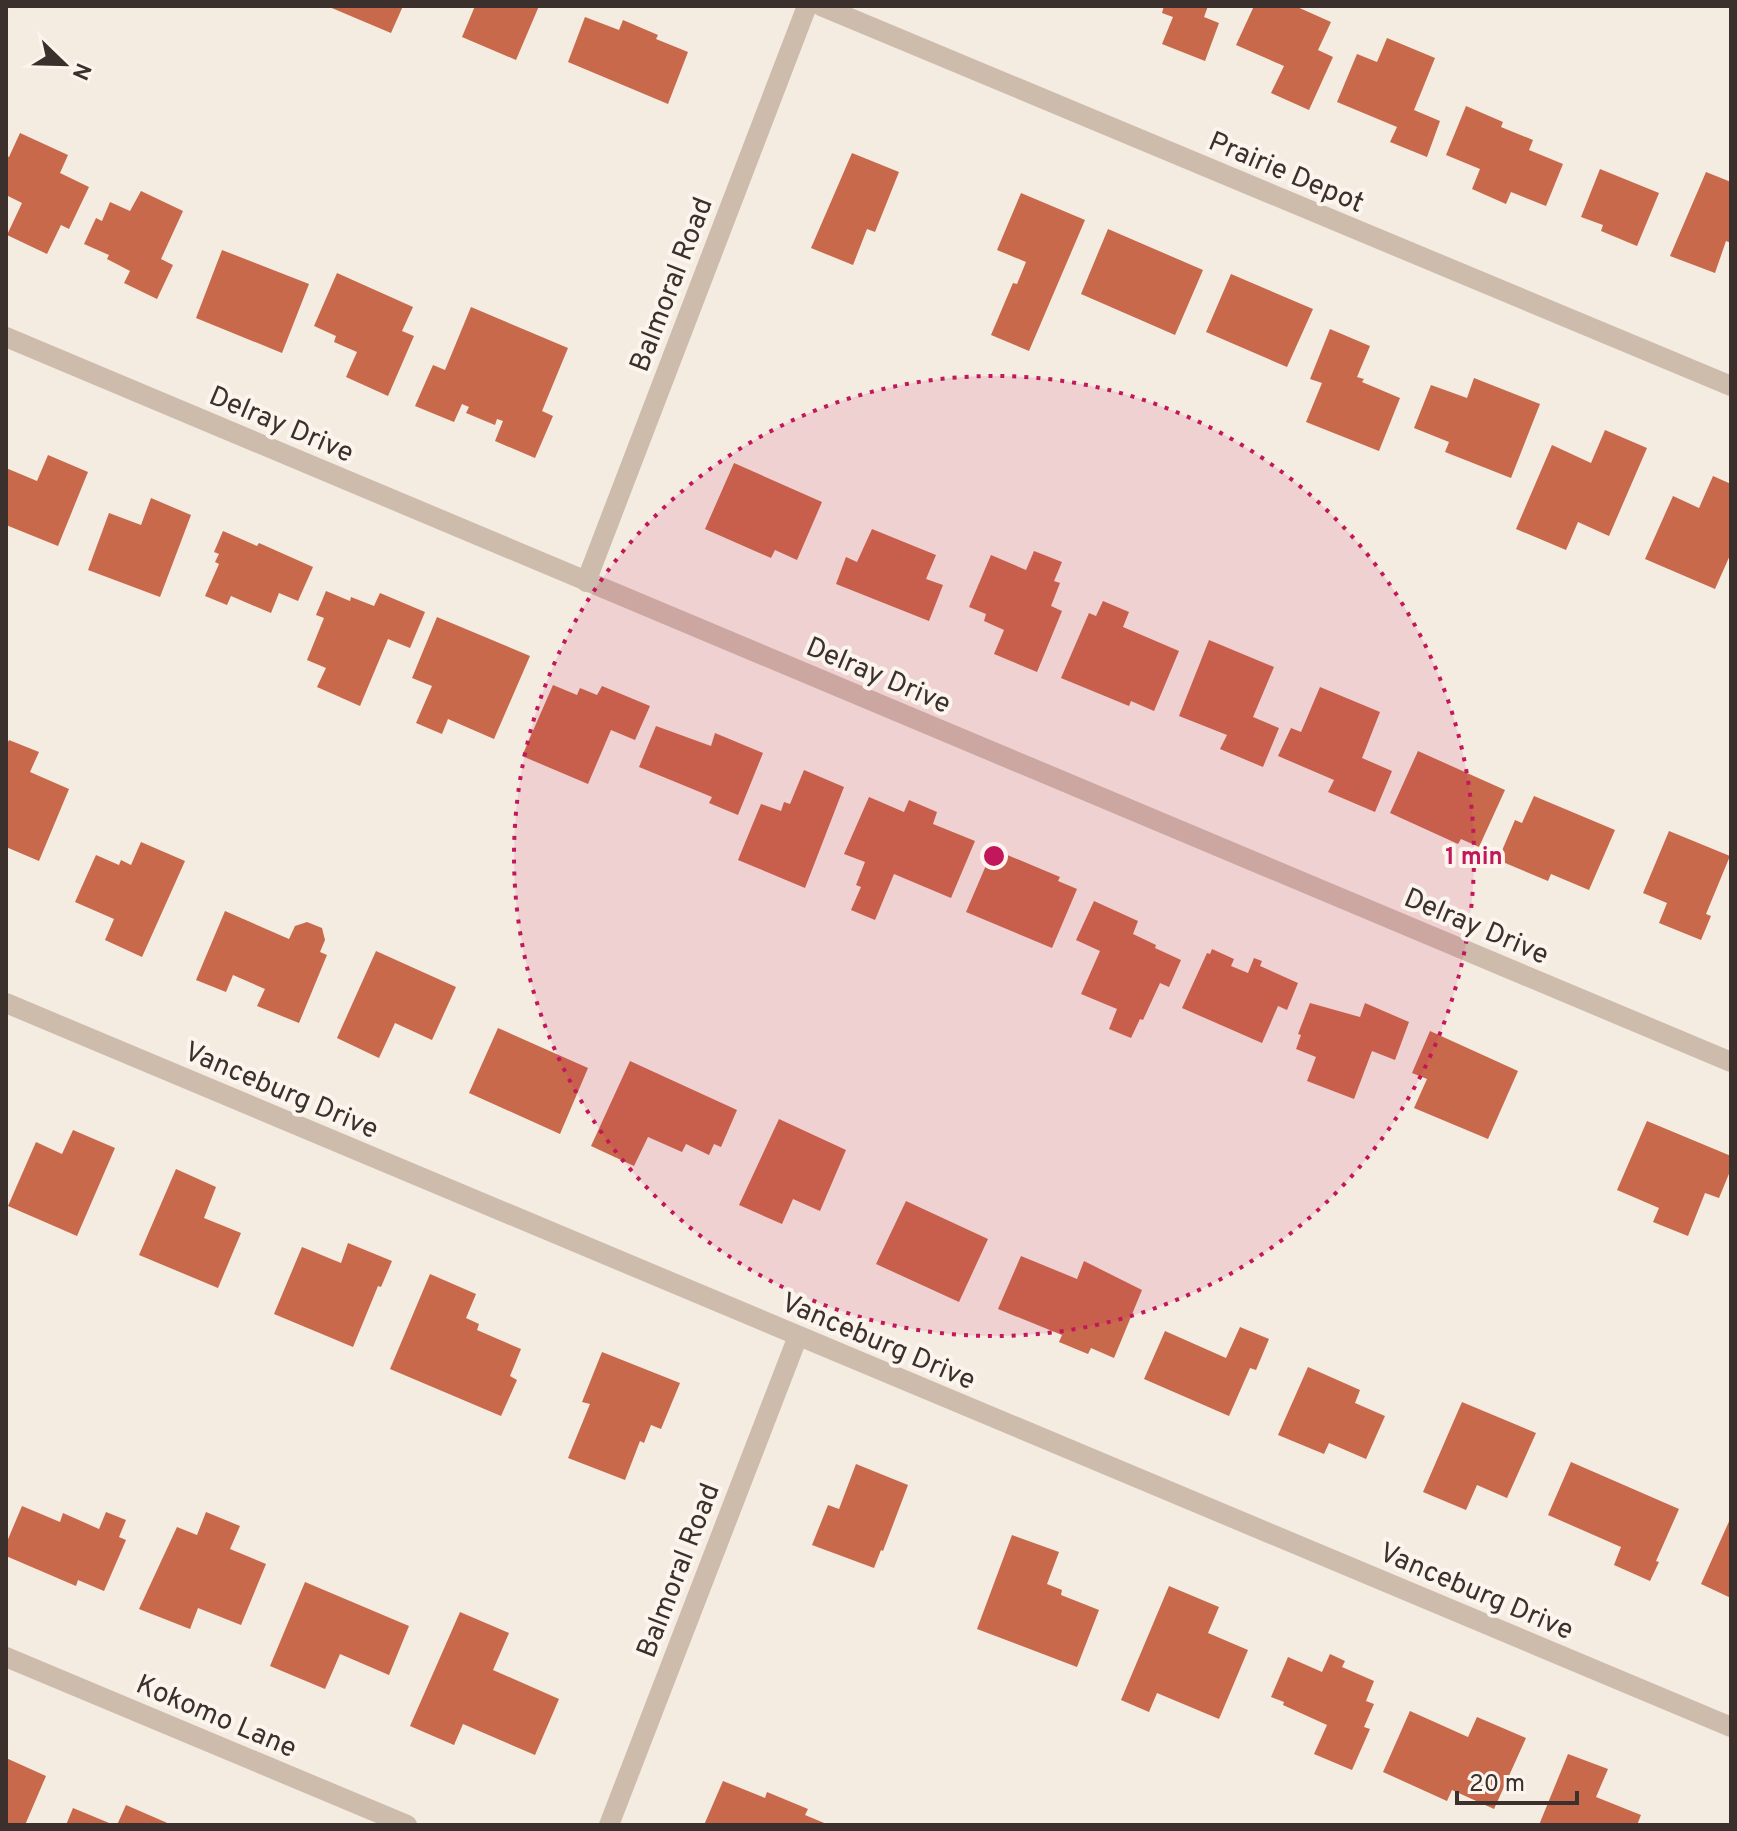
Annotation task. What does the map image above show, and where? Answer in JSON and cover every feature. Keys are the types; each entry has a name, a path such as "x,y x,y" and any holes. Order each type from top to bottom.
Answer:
{"street":[{"name":"Balmoral Road","path":"586,582 807,6"},
{"name":"Prairie Depot","path":"821,6 1731,386"},
{"name":"Delray Drive","path":"6,337 1731,1062"},
{"name":"Vanceburg Drive","path":"6,1003 1731,1727"},
{"name":"Balmoral Road","path":"609,1825 798,1336"},
{"name":"Kokomo Lane","path":"6,1657 407,1825"}],"building":[{"path":"327,6 403,6 391,33"},
{"path":"475,6 539,6 516,60 462,37"},
{"path":"1164,6 1208,6 1204,17 1219,23 1205,61 1162,44 1173,17 1162,13"},
{"path":"1254,6 1295,6 1331,22 1318,50 1333,57 1309,110 1271,93 1284,66 1236,45"},
{"path":"585,17 619,30 623,20 658,35 656,39 688,52 668,104 568,62"},
{"path":"1387,38 1435,58 1414,110 1440,121 1427,157 1390,142 1397,127 1337,102 1357,54 1377,62"},
{"path":"1466,106 1503,122 1501,127 1533,140 1529,150 1563,164 1546,206 1511,192 1506,204 1472,189 1480,169 1446,155"},
{"path":"20,133 68,155 60,173 89,187 69,229 61,225 47,254 7,235 22,203 6,195 6,156 9,157"},
{"path":"852,153 899,172 875,232 867,229 853,265 811,248"},
{"path":"1600,169 1659,193 1637,246 1601,231 1603,225 1581,217"},
{"path":"1706,172 1731,182 1731,243 1726,241 1715,273 1670,256"},
{"path":"141,191 183,211 161,259 173,265 157,299 124,283 130,271 107,259 109,255 84,244 96,218 102,221 110,202 130,211"},
{"path":"1021,193 1085,220 1029,351 991,335 1013,283 1017,284 1026,262 997,250"},
{"path":"1108,229 1203,270 1175,335 1081,294"},
{"path":"222,250 309,284 282,353 196,318"},
{"path":"337,273 413,307 402,331 414,336 388,396 346,377 357,352 334,342 336,336 314,326"},
{"path":"1231,274 1313,309 1287,367 1206,332"},
{"path":"471,307 568,348 542,411 553,416 535,458 495,441 503,421 497,419 495,425 466,413 469,407 462,404 454,422 415,406 433,365 445,370"},
{"path":"1330,329 1370,346 1357,377 1400,398 1379,451 1306,422 1322,383 1310,379"},
{"path":"1474,378 1540,404 1511,478 1445,452 1449,442 1414,428 1431,385 1467,398"},
{"path":"1605,430 1647,448 1609,536 1578,522 1566,550 1516,529 1552,445 1591,463"},
{"path":"48,455 88,472 58,546 6,525 6,468 37,481"},
{"path":"734,463 822,502 797,560 775,550 771,558 705,529"},
{"path":"1713,476 1731,484 1731,553 1715,589 1645,559 1673,496 1699,508"},
{"path":"151,498 191,515 160,597 88,570 109,513 141,525"},
{"path":"872,529 936,555 926,579 943,585 929,621 836,584 846,557 857,562"},
{"path":"223,531 313,567 298,601 279,593 271,613 231,596 227,605 205,596 219,564 215,562 219,554 214,552"},
{"path":"1034,551 1062,562 1054,581 1060,583 1051,606 1062,611 1037,672 994,654 1004,630 984,621 986,614 969,607 991,555 1026,570"},
{"path":"326,591 374,606 380,593 425,612 410,648 388,639 360,706 317,687 326,668 307,660 324,618 316,615"},
{"path":"1103,601 1129,612 1123,627 1179,651 1154,711 1131,701 1129,706 1061,678 1089,613 1096,616"},
{"path":"437,617 530,656 494,739 448,719 442,734 416,723 432,686 412,678"},
{"path":"1209,640 1274,667 1253,717 1279,728 1263,767 1220,749 1227,735 1179,716"},
{"path":"553,685 577,695 580,688 597,695 602,686 650,706 635,740 611,730 588,784 522,756"},
{"path":"1320,687 1380,712 1362,758 1392,771 1375,812 1328,792 1334,780 1278,756 1291,728 1301,732"},
{"path":"656,726 711,746 715,733 763,753 738,815 709,803 712,797 639,767"},
{"path":"9,740 39,752 30,772 69,789 39,861 6,847 6,746"},
{"path":"1418,751 1505,790 1479,847 1461,839 1458,844 1390,813"},
{"path":"804,770 844,787 805,888 738,860 761,804 781,811 784,802 790,804"},
{"path":"1534,796 1615,830 1589,890 1551,874 1548,881 1498,860 1515,820 1522,823"},
{"path":"869,797 904,812 909,800 937,812 933,824 975,841 951,898 894,874 875,920 851,910 861,887 856,885 865,862 844,854"},
{"path":"1669,831 1730,856 1706,914 1711,916 1701,940 1659,923 1667,903 1643,893"},
{"path":"141,842 185,861 142,957 105,940 114,919 75,902 96,855 119,865 121,860 131,865"},
{"path":"993,849 1060,877 1058,881 1077,889 1052,948 966,912"},
{"path":"1094,901 1138,921 1133,934 1181,960 1169,987 1160,983 1131,1038 1109,1029 1117,1009 1081,994 1100,951 1076,940"},
{"path":"225,911 289,939 295,926 307,922 322,928 325,940 320,952 327,955 299,1023 257,1006 265,989 233,975 226,992 196,980"},
{"path":"1212,949 1234,959 1231,966 1248,973 1254,958 1262,961 1260,966 1298,983 1287,1010 1278,1006 1262,1043 1182,1008 1207,953 1210,954"},
{"path":"376,951 456,987 432,1040 395,1023 379,1058 337,1038"},
{"path":"1310,1003 1360,1017 1365,1003 1409,1022 1395,1060 1372,1051 1354,1099 1307,1081 1316,1057 1296,1049 1301,1035 1298,1034"},
{"path":"498,1028 588,1068 560,1134 469,1093"},
{"path":"1430,1031 1518,1071 1488,1139 1414,1108 1427,1079 1412,1073"},
{"path":"630,1061 737,1110 721,1147 714,1144 709,1155 686,1144 682,1152 648,1137 634,1166 591,1146"},
{"path":"779,1119 846,1150 820,1211 793,1199 782,1224 739,1205"},
{"path":"1647,1121 1731,1156 1731,1169 1719,1198 1705,1193 1688,1236 1653,1222 1659,1208 1617,1190"},
{"path":"73,1130 115,1148 77,1236 8,1206 36,1142 62,1154"},
{"path":"176,1169 216,1187 204,1218 241,1233 218,1288 139,1255"},
{"path":"906,1201 988,1239 959,1302 876,1264"},
{"path":"348,1243 392,1261 381,1287 378,1286 353,1347 274,1314 302,1247 341,1263"},
{"path":"1021,1256 1077,1279 1084,1261 1142,1290 1114,1358 1091,1348 1088,1354 1059,1342 1062,1335 998,1309"},
{"path":"430,1274 476,1294 466,1318 479,1324 477,1330 521,1349 510,1376 517,1380 501,1416 390,1369"},
{"path":"1240,1327 1269,1339 1256,1370 1250,1368 1229,1416 1144,1379 1165,1331 1226,1358"},
{"path":"602,1352 680,1383 661,1429 651,1425 644,1443 640,1441 625,1480 568,1458 590,1404 582,1402"},
{"path":"1308,1367 1360,1390 1355,1403 1385,1416 1366,1459 1329,1443 1324,1454 1278,1435"},
{"path":"1462,1402 1536,1433 1507,1498 1477,1485 1466,1510 1423,1492"},
{"path":"1571,1462 1679,1509 1650,1581 1614,1565 1621,1547 1548,1515"},
{"path":"856,1464 908,1485 874,1568 812,1545 828,1505 839,1509"},
{"path":"22,1506 60,1522 63,1513 99,1529 106,1512 126,1520 119,1537 126,1540 104,1591 78,1580 76,1586 6,1556 6,1544"},
{"path":"206,1512 240,1526 230,1549 266,1564 241,1625 198,1608 190,1629 139,1609 177,1527 197,1535"},
{"path":"1731,1517 1731,1598 1701,1584"},
{"path":"1012,1535 1059,1552 1047,1584 1062,1590 1061,1595 1099,1610 1077,1667 977,1629"},
{"path":"305,1582 409,1626 389,1675 340,1654 325,1689 270,1666"},
{"path":"1169,1586 1219,1607 1208,1633 1248,1650 1219,1719 1157,1693 1149,1712 1121,1700"},
{"path":"460,1612 509,1633 493,1670 559,1699 535,1755 463,1724 454,1745 410,1726"},
{"path":"1330,1654 1345,1661 1342,1667 1374,1681 1366,1701 1374,1704 1364,1727 1370,1729 1352,1770 1314,1754 1327,1725 1271,1697 1288,1657 1322,1672"},
{"path":"1410,1711 1468,1737 1477,1717 1526,1738 1494,1809 1452,1790 1447,1801 1383,1772"},
{"path":"1568,1754 1608,1769 1596,1797 1641,1815 1637,1825 1539,1825"},
{"path":"6,1758 46,1776 25,1825 6,1825"},
{"path":"723,1781 765,1798 767,1792 808,1809 805,1815 829,1825 704,1825"},
{"path":"126,1805 172,1825 117,1825"},
{"path":"73,1808 114,1825 66,1825"}]}
